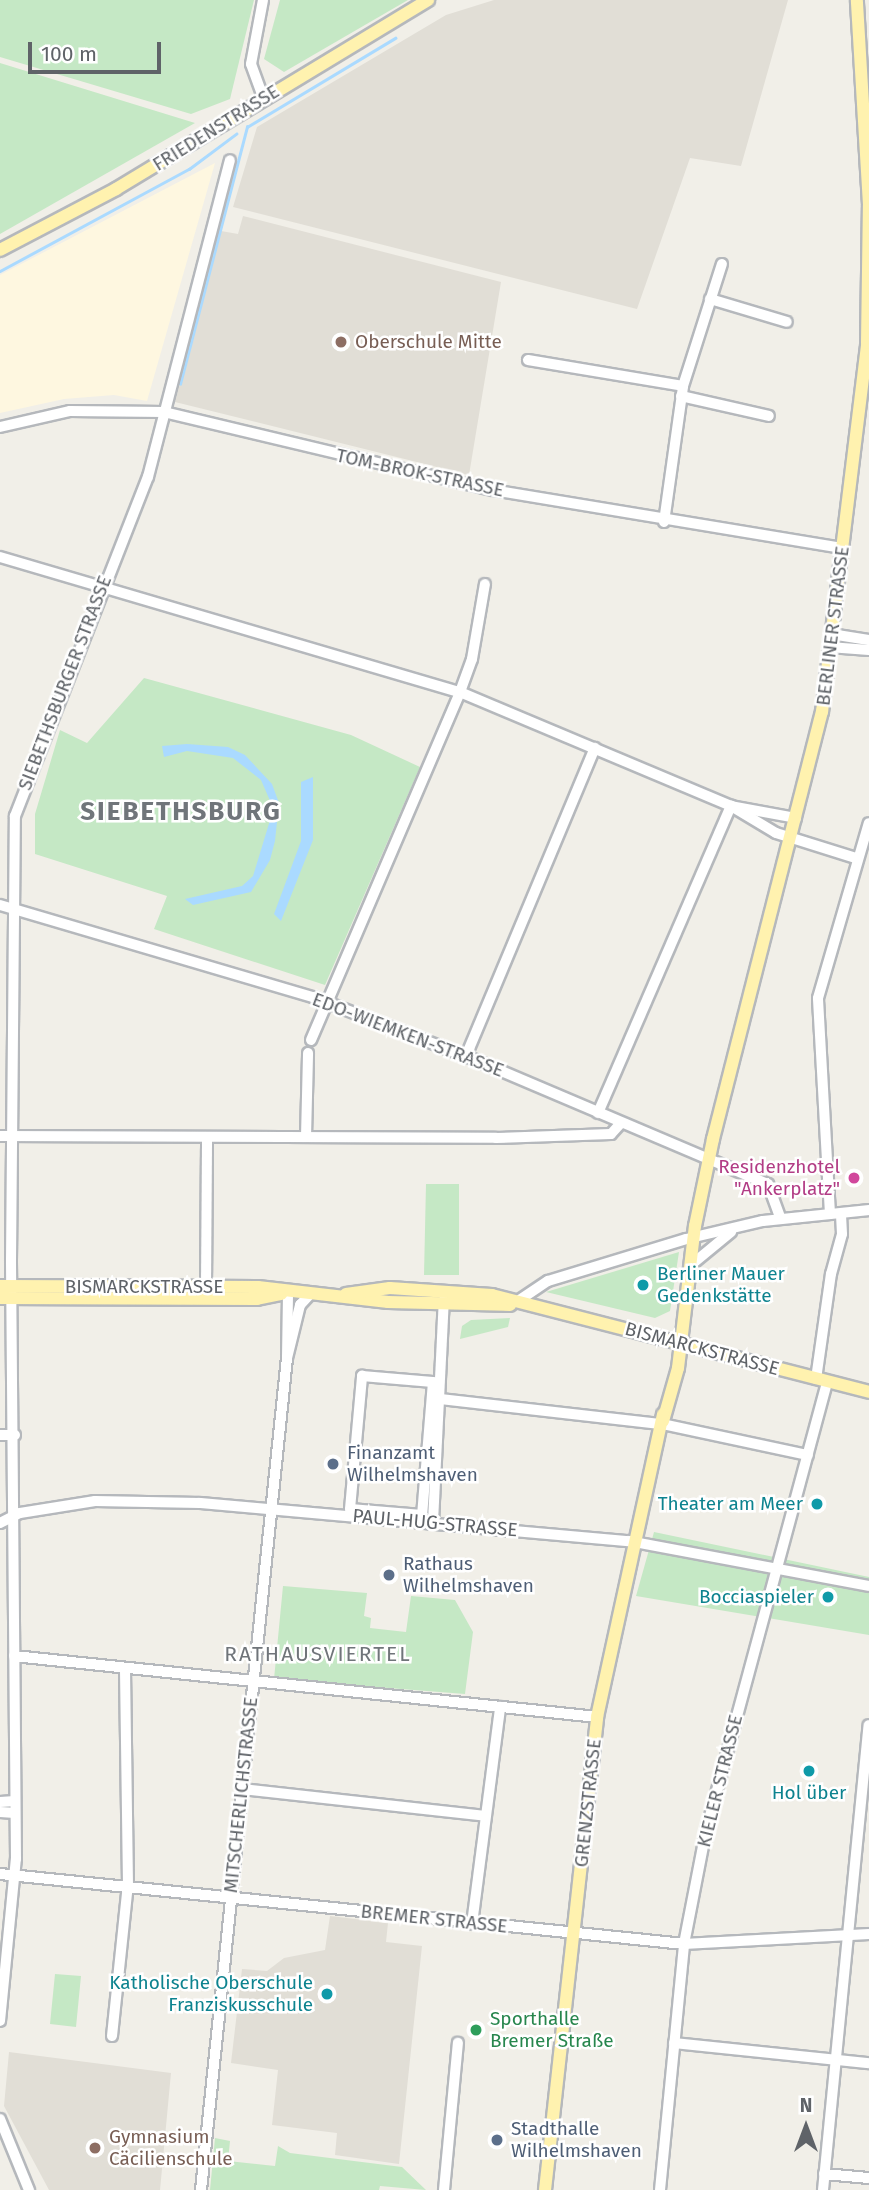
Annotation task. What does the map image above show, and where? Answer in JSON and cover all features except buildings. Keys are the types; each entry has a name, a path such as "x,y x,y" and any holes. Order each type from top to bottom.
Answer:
{"main road":[{"name":"FRIEDENSTRASSE","path":"0,250 116,189 428,0"},
{"name":"BERLINER STRASSE","path":"691,1265 708,1160 822,712 865,367 869,270 857,0"},
{"name":"GRENZSTRASSE","path":"545,2190 597,1717 663,1423 670,1366 680,1343 691,1265"},
{"name":"BISMARCKSTRASSE","path":"6,1292 258,1287 288,1293"},
{"name":"BISMARCKSTRASSE","path":"346,1294 390,1288 431,1289 465,1298 535,1305"},
{"name":"BISMARCKSTRASSE","path":"6,1292 257,1299 288,1293 311,1293 346,1294 388,1302 446,1304 465,1298 518,1301 869,1392"}],"street":[{"path":"263,0 251,64 264,97"},
{"name":"SIEBETHSBURGER STRASSE","path":"0,2021 15,1875 15,1436 6,1292 12,1136 12,909 15,816 102,588 148,477 230,160"},
{"path":"664,522 682,391 722,264"},
{"path":"710,299 787,322"},
{"path":"528,360 682,391 769,416"},
{"name":"TOM-BROK-STRASSE","path":"0,426 84,410 164,412 383,467 664,522 843,548"},
{"path":"0,557 460,692 732,806 791,838 856,858"},
{"path":"310,1040 460,692 471,659 485,584"},
{"path":"830,640 869,640"},
{"path":"830,640 869,650"},
{"path":"466,1056 596,748"},
{"path":"732,806 796,818"},
{"path":"598,1112 732,806"},
{"path":"830,1214 818,998 856,858 869,823"},
{"name":"EDO-WIEMKEN-STRASSE","path":"0,905 327,1002 466,1056 768,1184 781,1219"},
{"path":"306,1137 308,1053"},
{"path":"0,1136 611,1134 621,1123"},
{"path":"206,1287 207,1137"},
{"path":"518,1301 548,1281 694,1237 781,1219 869,1210"},
{"name":"KIELER STRASSE","path":"660,2190 684,1944 706,1831 808,1455 821,1380 831,1274 842,1234 841,1214"},
{"path":"691,1265 736,1229"},
{"path":"431,1289 446,1304 433,1522"},
{"name":"MITSCHERLICHSTRASSE","path":"201,2190 253,1682 274,1510 287,1358 288,1293"},
{"name":"MITSCHERLICHSTRASSE","path":"287,1358 300,1305 311,1293"},
{"path":"444,1326 465,1298"},
{"path":"362,1376 433,1382 422,1515 350,1509 362,1376"},
{"path":"441,1399 663,1423 808,1455"},
{"path":"0,1435 15,1436"},
{"name":"PAUL-HUG-STRASSE","path":"0,1523 15,1515 121,1499 274,1510 637,1542 777,1572 869,1586"},
{"path":"14,1656 597,1717"},
{"path":"112,2036 128,1885 125,1668"},
{"path":"472,1924 500,1707"},
{"path":"822,2190 833,2058 869,1725"},
{"path":"242,1789 486,1816"},
{"path":"0,1802 15,1801"},
{"path":"0,1812 15,1813"},
{"name":"BREMER STRASSE","path":"0,1874 684,1944 869,1934"},
{"path":"444,2190 458,2043"},
{"path":"674,2043 869,2063"},
{"path":"0,2119 29,2190"},
{"path":"824,2174 869,2178"}],"shaded area":[{"path":"494,0 788,0 741,166 690,158 637,309 233,207 257,127 446,15"},
{"path":"215,163 147,401 114,395 64,399 0,413 0,275"},
{"name":"Oberschule Mitte","path":"243,216 501,282 469,475 175,402 221,231 238,234"},
{"path":"330,1916 388,1923 386,1942 422,1946 399,2164 335,2155 337,2133 272,2125 278,2070 231,2063 242,1969 267,1971 284,1958 325,1950"},
{"name":"Gymnasium Cäcilienschule","path":"9,2052 171,2073 160,2190 49,2190 4,2106"}],"green space":[{"path":"0,0 254,0 230,99 191,114 0,57"},
{"path":"280,0 408,0 284,72 264,59"},
{"path":"0,63 195,123 0,234"},
{"path":"144,678 351,735 420,767 325,985 154,929 167,896 35,854 35,814 60,730 87,743"},
{"path":"426,1184 459,1184 459,1275 424,1275"},
{"path":"679,1252 670,1311 655,1318 546,1292"},
{"path":"510,1318 508,1327 460,1339 462,1326 471,1320"},
{"path":"654,1532 869,1577 869,1635 636,1596"},
{"path":"283,1586 367,1593 364,1616 371,1618 370,1628 406,1632 411,1596 455,1600 473,1632 465,1694 274,1679"},
{"path":"55,1974 81,1976 76,2027 50,2024"},
{"path":"215,2138 230,2141 228,2161 275,2166 278,2146 290,2153 402,2167 426,2190 380,2186 379,2190 210,2190"}],"water":[{"path":"187,744 228,747 245,755 272,784 279,803 275,841 270,860 251,892 193,905 185,899 242,886 253,876 271,817 271,803 261,780 233,758 187,751 164,757 162,746"},
{"path":"313,777 313,840 281,921 274,914 301,841 301,782"}],"waterway":[{"path":"180,384 247,127 395,38"},
{"path":"0,271 189,169 236,134"}],"place":[{"name":"Oberschule Mitte","path":"341,342"},
{"name":"Residenzhotel \"Ankerplatz\"","path":"854,1178"},
{"name":"Berliner Mauer Gedenkstätte","path":"643,1285"},
{"name":"Finanzamt Wilhelmshaven","path":"333,1464"},
{"name":"Theater am Meer","path":"817,1504"},
{"name":"Rathaus Wilhelmshaven","path":"389,1575"},
{"name":"Bocciaspieler","path":"828,1597"},
{"name":"Hol über","path":"809,1771"},
{"name":"Katholische Oberschule Franziskusschule","path":"327,1994"},
{"name":"Sporthalle Bremer Straße","path":"476,2030"},
{"name":"Stadthalle Wilhelmshaven","path":"497,2140"},
{"name":"Gymnasium Cäcilienschule","path":"95,2148"}],"district":[{"name":"SIEBETHSBURG","path":"181,812"},
{"name":"RATHAUSVIERTEL","path":"318,1654"}]}
